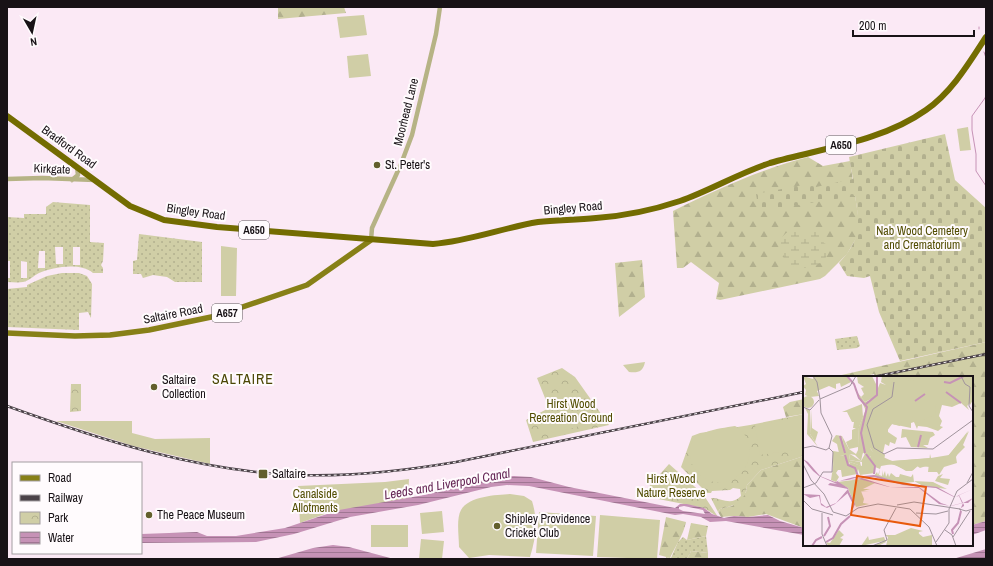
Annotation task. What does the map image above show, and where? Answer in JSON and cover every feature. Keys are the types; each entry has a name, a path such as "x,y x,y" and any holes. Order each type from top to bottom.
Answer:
{"highway":[{"name":"Bingley Road","path":"118,197 139,210 172,222 217,227 352,236 372,240 422,244 448,243 533,223 621,215 681,201 748,171 771,163 824,150 879,133 910,120 927,110 948,91 986,37"},
{"name":"Bradford Road","path":"7,116 118,197"}],"main road":[{"name":"Saltaire Road","path":"7,333 75,336 110,335 164,328 216,316 307,285 372,240"}],"street":[{"name":"Moorhead Lane","path":"372,240 372,228 401,164 412,135 436,34 440,7"},
{"path":"72,180 78,175 76,166"},
{"name":"Kirkgate","path":"7,179 42,178 96,180"}],"green space":[{"path":"278,7 344,7 346,13 278,19"},
{"path":"364,15 367,35 340,38 337,17"},
{"path":"368,54 371,76 349,78 347,56"},
{"path":"968,127 971,150 960,151 957,129"},
{"name":"Nab Wood Cemetery and Crematorium","path":"945,134 955,180 986,208 986,342 900,361 879,312 870,276 864,278 847,276 839,263 851,247 857,232 858,216 855,196 759,211 756,194 814,183 816,187 853,179 849,157"},
{"path":"808,157 823,166 850,161 859,222 858,235 847,254 825,276 820,279 720,300 716,299 719,283 691,262 683,268 677,268 673,211 739,181"},
{"path":"53,202 90,205 90,242 104,243 103,261 101,265 103,268 103,273 93,273 88,270 74,267 59,267 39,273 29,280 7,282 7,278 10,278 10,261 7,261 7,217 24,218 24,214 46,214 46,207","holes":["55,247 63,247 63,264 56,264","73,247 80,247 80,265 73,265","39,251 45,251 45,268 38,268","21,261 27,262 27,278 21,278"]},
{"path":"794,229 819,230 824,243 830,246 828,254 824,260 811,267 803,268 788,265 782,261 784,256 780,247 781,240 783,236"},
{"path":"139,234 202,242 202,282 175,282 167,277 153,275 143,278 141,274 133,274 133,261 137,260"},
{"path":"221,246 237,248 236,296 221,296"},
{"path":"642,260 645,297 619,317 615,263"},
{"path":"62,273 79,273 87,276 92,284 91,318 88,312 79,313 79,330 7,327 7,289 27,287 27,285 47,276"},
{"path":"857,336 860,346 857,348 837,350 835,339"},
{"path":"986,342 986,521 973,525 973,376 875,376 874,374 865,376 837,376"},
{"path":"645,362 640,371 635,372 629,372 623,365"},
{"name":"Hirst Wood Recreation Ground","path":"562,368 575,377 609,425 533,442 526,420 549,408 537,378"},
{"path":"71,384 81,384 81,411 70,412"},
{"path":"803,399 803,414 786,417 783,407 790,402"},
{"path":"582,401 590,414 584,418 576,405"},
{"path":"573,412 577,427 552,433 548,418"},
{"path":"803,414 803,456 761,470 747,485 746,491 739,502 720,509 718,512 711,498 733,501 741,496 740,489 733,488 730,490 712,491 711,493 707,493 681,467 692,436 700,433"},
{"path":"803,416 803,448 760,455 755,425"},
{"path":"56,421 132,421 132,433 155,439 210,438 210,464 133,446"},
{"path":"735,426 744,433 749,447 749,457 746,466 740,474 733,479 724,482 714,482 704,478 696,471 691,463 690,448 693,441 698,436 712,430"},
{"path":"803,456 803,528 766,514 748,517 721,517 718,512 720,509 732,506 746,492 747,485 761,470"},
{"name":"Hirst Wood Nature Reserve","path":"669,464 703,494 718,517 704,508 643,496 645,491"},
{"name":"Canalside Allotments","path":"409,479 408,498 325,514 300,523 298,486 385,482"},
{"name":"Shipley Providence Cricket Club","path":"510,494 524,496 532,501 536,529 530,557 489,555 469,558 459,547 458,523 461,510 465,505 476,499"},
{"path":"442,511 444,532 422,534 420,513"},
{"path":"539,512 596,516 593,556 536,553"},
{"path":"600,515 660,520 657,559 597,557"},
{"path":"666,517 686,522 670,558 659,555"},
{"path":"691,523 708,526 706,536 687,540"},
{"path":"371,525 408,525 408,547 371,547"},
{"path":"706,536 708,553 691,551 687,559 666,559 666,557 671,558 678,542 683,537 687,540"},
{"path":"421,539 444,541 442,559 419,559"},
{"path":"691,551 708,553 708,559 687,559"}],"water":[{"path":"497,477 531,477 569,487 675,508 680,504 687,504 704,508 712,514 724,518 734,516 748,517 768,515 780,521 803,528 803,535 726,521 710,522 701,517 683,514 675,515 529,486 507,485 491,487 418,505 350,517 294,534 256,542 142,543 142,534 197,532 207,536 236,536 285,528 339,510 424,495","holes":["684,506 703,510 705,514 683,511 679,509 679,507"]},
{"path":"986,521 986,530 973,535 973,525"},
{"path":"333,545 349,547 394,559 275,559 313,548"},
{"path":"986,549 986,559 953,559"}],"waterway":[{"path":"984,52 986,58"},
{"path":"986,95 972,116 972,130 976,154 976,171 986,186"}],"railway":[{"path":"878,376 986,354"},
{"path":"7,406 113,442 186,460 259,472 297,475 337,475 397,471 456,462 803,392"}],"place":[{"name":"St. Peter's","path":"377,165"},
{"name":"Saltaire Collection","path":"154,387"},
{"name":"Saltaire","path":"263,474"},
{"name":"The Peace Museum","path":"149,515"},
{"name":"Shipley Providence Cricket Club","path":"497,526"}],"district":[{"name":"SALTAIRE","path":"243,379"}],"water label":[{"name":"Leeds and Liverpool Canal","path":"447,484"}]}
